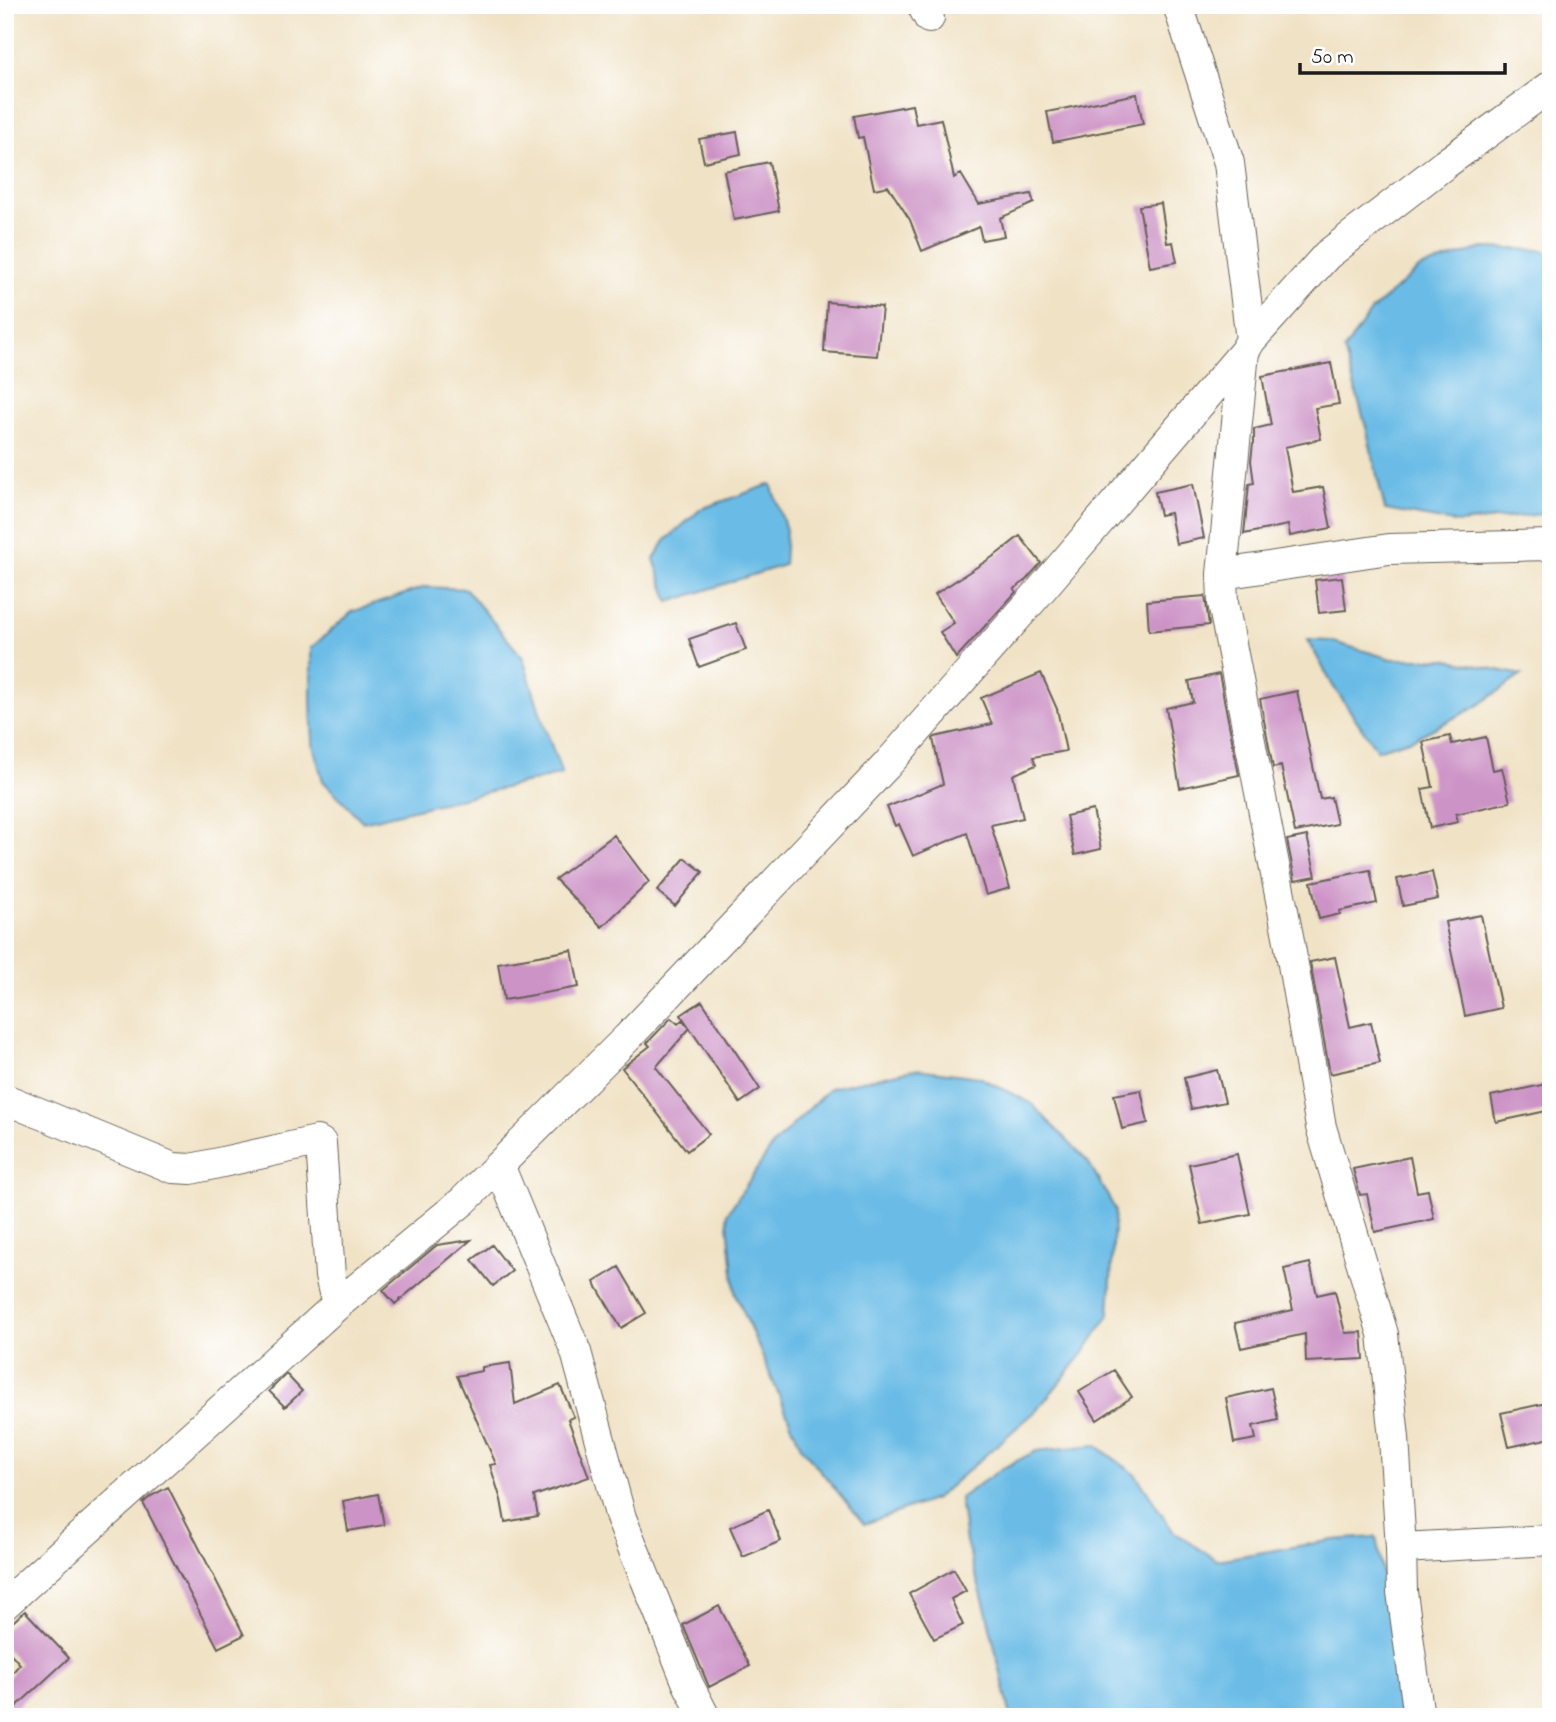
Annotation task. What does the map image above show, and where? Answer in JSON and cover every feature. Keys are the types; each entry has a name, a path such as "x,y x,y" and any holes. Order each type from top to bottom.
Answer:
{"street":[{"path":"1178,5 1229,163 1248,346 1223,575 1223,603 1289,941 1321,1127 1383,1334 1394,1438 1402,1592 1419,1717"},
{"path":"5,1604 337,1305 463,1201 627,1038 886,766 1034,598 1327,255 1551,86"},
{"path":"1223,575 1389,549 1551,545"},
{"path":"5,1099 173,1168 191,1169 317,1141 321,1143 330,1276 337,1305"},
{"path":"499,1165 576,1352 621,1518 688,1684 705,1717"},
{"path":"1401,1548 1551,1540"}],"water":[{"path":"1483,248 1540,250 1551,253 1551,513 1459,523 1385,510 1366,427 1344,350 1372,310 1420,268"},
{"path":"771,484 786,530 784,565 669,602 654,559 665,541 701,509"},
{"path":"425,587 466,589 523,658 562,774 363,822 323,781 313,745 311,648 352,612"},
{"path":"1308,640 1330,641 1392,659 1446,659 1522,675 1474,708 1415,738 1377,750 1333,686"},
{"path":"917,1069 979,1077 1031,1103 1089,1163 1115,1209 1109,1315 1083,1354 1037,1410 935,1499 864,1524 801,1447 735,1292 727,1214 773,1145 830,1088"},
{"path":"1096,1445 1136,1475 1173,1531 1217,1560 1333,1540 1376,1537 1396,1647 1400,1717 1011,1717 986,1610 966,1542 960,1498 1001,1469 1036,1451"}],"building":[{"path":"1137,94 1143,124 1053,142 1047,112"},
{"path":"912,105 916,124 941,119 954,178 961,174 979,204 1031,194 1034,203 1000,218 1004,236 982,240 979,227 922,251 910,220 888,186 874,189 863,137 858,138 854,116"},
{"path":"737,132 741,154 704,162 699,139"},
{"path":"769,162 779,211 734,220 724,171"},
{"path":"1161,203 1167,243 1173,242 1177,262 1150,267 1139,206"},
{"path":"827,302 882,307 877,356 824,352"},
{"path":"1331,363 1339,404 1315,408 1321,439 1285,447 1293,492 1323,487 1331,528 1290,536 1288,525 1244,534 1249,484 1254,483 1251,461 1254,429 1271,425 1262,376"},
{"path":"1193,484 1204,538 1176,544 1170,513 1160,515 1155,492"},
{"path":"1020,536 1041,563 1014,589 1016,592 956,658 940,632 954,623 935,594"},
{"path":"1342,577 1346,610 1319,613 1315,580"},
{"path":"1205,596 1209,625 1149,631 1147,601"},
{"path":"736,623 746,650 699,667 689,639"},
{"path":"1041,673 1057,709 1066,751 1033,757 1036,765 1013,775 1023,818 991,825 1010,888 986,895 967,833 913,856 899,824 895,826 887,807 943,784 933,739 935,737 992,724 981,698"},
{"path":"1219,674 1239,775 1180,788 1166,708 1193,702 1189,681"},
{"path":"1297,691 1320,799 1331,797 1337,824 1295,832 1281,766 1273,768 1260,699"},
{"path":"1450,736 1452,744 1486,737 1493,770 1502,768 1510,802 1456,814 1458,822 1430,828 1422,789 1433,787 1423,742"},
{"path":"1093,810 1101,849 1075,855 1066,816"},
{"path":"614,835 649,882 602,927 555,879"},
{"path":"1307,836 1316,876 1295,880 1287,840"},
{"path":"685,858 703,872 675,906 657,891"},
{"path":"1370,870 1377,903 1339,911 1340,914 1319,919 1311,882"},
{"path":"1432,872 1438,899 1403,906 1397,879"},
{"path":"1481,915 1501,1008 1465,1016 1445,922"},
{"path":"572,950 579,987 504,1000 498,963"},
{"path":"1335,957 1350,1027 1371,1022 1380,1063 1330,1074 1310,962"},
{"path":"702,1001 760,1089 740,1103 681,1015"},
{"path":"671,1018 678,1024 682,1020 690,1028 656,1067 709,1134 687,1151 622,1068 650,1046 647,1043"},
{"path":"1217,1070 1225,1102 1191,1109 1184,1078"},
{"path":"1551,1083 1551,1110 1496,1122 1491,1096"},
{"path":"1141,1090 1148,1123 1122,1129 1114,1095"},
{"path":"1237,1154 1250,1214 1202,1224 1189,1164"},
{"path":"1410,1157 1417,1192 1428,1190 1434,1219 1375,1232 1367,1194 1360,1195 1353,1169"},
{"path":"471,1240 395,1304 383,1290 437,1245"},
{"path":"492,1245 512,1271 493,1286 472,1260"},
{"path":"1310,1263 1317,1295 1335,1291 1345,1333 1362,1332 1364,1359 1306,1362 1305,1334 1241,1348 1235,1323 1293,1310 1284,1269"},
{"path":"619,1267 646,1313 621,1328 594,1282"},
{"path":"510,1363 515,1404 560,1385 574,1417 568,1419 589,1477 534,1496 538,1516 505,1522 490,1465 496,1464 457,1376 482,1371 482,1367"},
{"path":"1114,1370 1132,1397 1097,1420 1079,1392"},
{"path":"286,1374 302,1391 285,1407 269,1391"},
{"path":"1271,1388 1278,1420 1253,1426 1256,1439 1234,1443 1226,1398"},
{"path":"1551,1402 1551,1438 1509,1447 1501,1413"},
{"path":"168,1487 244,1635 218,1648 143,1503"},
{"path":"378,1494 384,1525 348,1531 343,1501"},
{"path":"768,1510 781,1541 743,1557 730,1527"},
{"path":"954,1569 966,1591 951,1599 963,1625 934,1639 909,1594"},
{"path":"719,1606 750,1666 709,1687 683,1625"},
{"path":"25,1611 69,1658 5,1717 5,1681 20,1664 5,1647 5,1629"}]}
